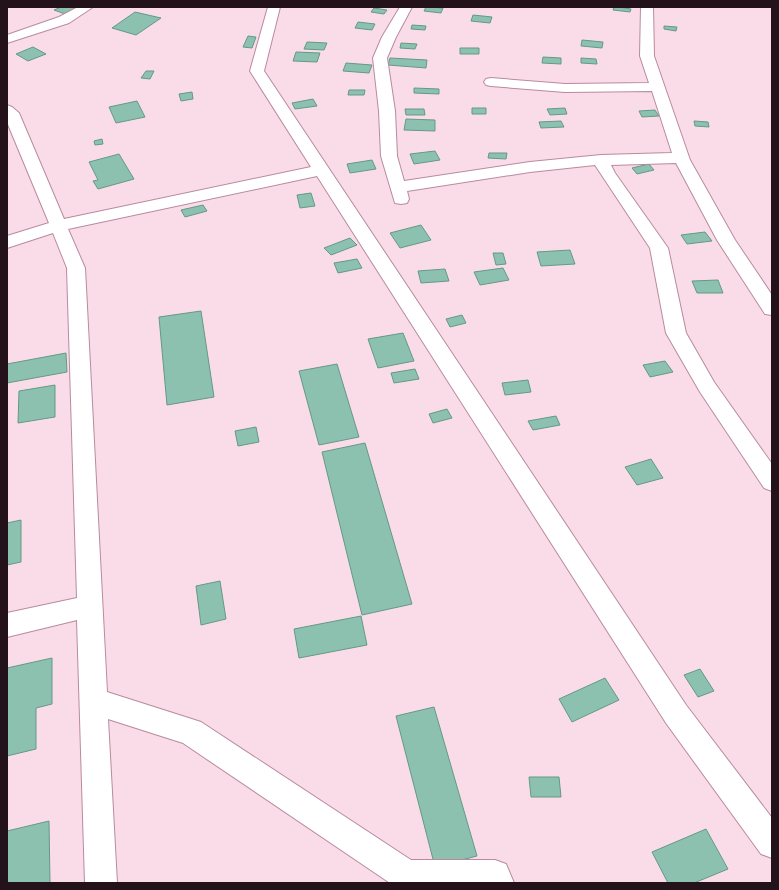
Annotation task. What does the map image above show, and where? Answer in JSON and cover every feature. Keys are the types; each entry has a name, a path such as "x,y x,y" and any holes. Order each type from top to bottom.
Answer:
{"street":[{"path":"7,39 64,20 87,7"},
{"path":"274,7 257,71 676,714 772,843"},
{"path":"406,7 389,37 380,58 387,111 389,156 400,193 530,167 601,160 681,158"},
{"path":"642,8 647,56 681,158 726,240 772,308"},
{"path":"491,82 565,88 657,87"},
{"path":"7,110 11,113 76,268 101,883"},
{"path":"601,160 607,173 659,248 676,333 707,387 772,482"},
{"path":"7,242 58,226 322,170"},
{"path":"7,625 90,606"},
{"path":"94,701 191,732 407,876 495,875 498,883"}],"building":[{"path":"61,7 81,7 68,15 54,10"},
{"path":"426,7 443,8 441,13 424,11"},
{"path":"614,7 631,9 630,12 613,10"},
{"path":"374,8 387,10 384,14 371,12"},
{"path":"135,12 161,18 136,35 112,28"},
{"path":"473,15 492,17 490,23 471,21"},
{"path":"358,22 375,24 372,30 355,28"},
{"path":"412,25 426,26 425,30 411,29"},
{"path":"664,26 677,27 676,31 664,29"},
{"path":"248,36 256,37 252,48 243,47"},
{"path":"582,40 603,42 602,48 581,46"},
{"path":"307,42 327,43 324,50 304,49"},
{"path":"401,43 417,44 415,49 400,48"},
{"path":"33,47 46,54 28,61 16,54"},
{"path":"460,48 479,48 479,54 460,54"},
{"path":"296,52 320,53 317,62 293,61"},
{"path":"543,57 561,58 561,64 542,63"},
{"path":"390,58 427,60 426,68 388,65"},
{"path":"581,58 596,59 597,64 581,63"},
{"path":"346,63 372,65 369,73 343,71"},
{"path":"146,71 154,71 150,79 141,78"},
{"path":"414,88 439,89 439,94 414,93"},
{"path":"349,90 365,90 364,95 348,95"},
{"path":"192,92 193,99 181,101 179,94"},
{"path":"313,99 317,106 295,109 292,103"},
{"path":"137,101 145,117 116,123 109,107"},
{"path":"472,108 486,108 486,114 472,114"},
{"path":"565,108 567,114 550,115 547,109"},
{"path":"405,109 424,109 425,115 406,115"},
{"path":"655,110 659,116 642,117 639,111"},
{"path":"406,119 435,120 435,131 404,130"},
{"path":"561,121 564,127 541,128 539,122"},
{"path":"694,121 708,122 709,127 695,126"},
{"path":"102,139 103,144 95,145 94,141"},
{"path":"435,151 440,160 414,164 410,154"},
{"path":"489,153 507,153 506,159 488,158"},
{"path":"119,154 134,179 98,189 93,181 98,180 89,162"},
{"path":"372,160 376,169 350,173 347,164"},
{"path":"649,164 654,170 637,174 632,168"},
{"path":"311,193 315,206 300,208 297,195"},
{"path":"203,205 207,211 185,217 181,210"},
{"path":"421,225 431,240 400,248 390,233"},
{"path":"705,232 712,241 687,244 681,235"},
{"path":"350,238 357,245 331,255 324,248"},
{"path":"570,250 575,264 541,266 537,252"},
{"path":"493,253 503,253 506,264 496,265"},
{"path":"357,259 362,268 338,273 334,263"},
{"path":"503,268 509,280 480,285 474,272"},
{"path":"445,269 449,281 421,283 418,271"},
{"path":"718,280 723,293 697,293 692,281"},
{"path":"201,311 214,397 167,405 159,317"},
{"path":"462,315 466,323 450,327 446,319"},
{"path":"403,333 414,361 378,368 368,339"},
{"path":"66,353 67,372 7,383 7,364"},
{"path":"665,361 673,372 650,377 643,365"},
{"path":"337,364 359,437 319,445 299,371"},
{"path":"415,369 419,379 394,383 391,373"},
{"path":"528,380 531,392 505,395 502,383"},
{"path":"55,385 55,417 18,423 19,391"},
{"path":"447,409 452,418 433,423 429,414"},
{"path":"556,416 560,425 533,430 528,421"},
{"path":"256,427 259,442 238,446 235,431"},
{"path":"365,443 412,604 362,615 322,452"},
{"path":"651,459 663,478 637,485 625,467"},
{"path":"21,520 21,562 7,565 7,523"},
{"path":"220,581 226,619 201,625 196,586"},
{"path":"361,616 367,645 299,658 294,629"},
{"path":"52,658 52,704 36,708 36,749 7,756 7,668"},
{"path":"700,669 714,691 698,697 684,675"},
{"path":"605,678 619,700 572,722 559,699"},
{"path":"434,707 477,856 435,867 396,716"},
{"path":"529,777 559,777 561,797 531,797"},
{"path":"49,821 50,883 7,883 7,831"},
{"path":"706,829 728,869 694,883 668,883 652,852"}]}
